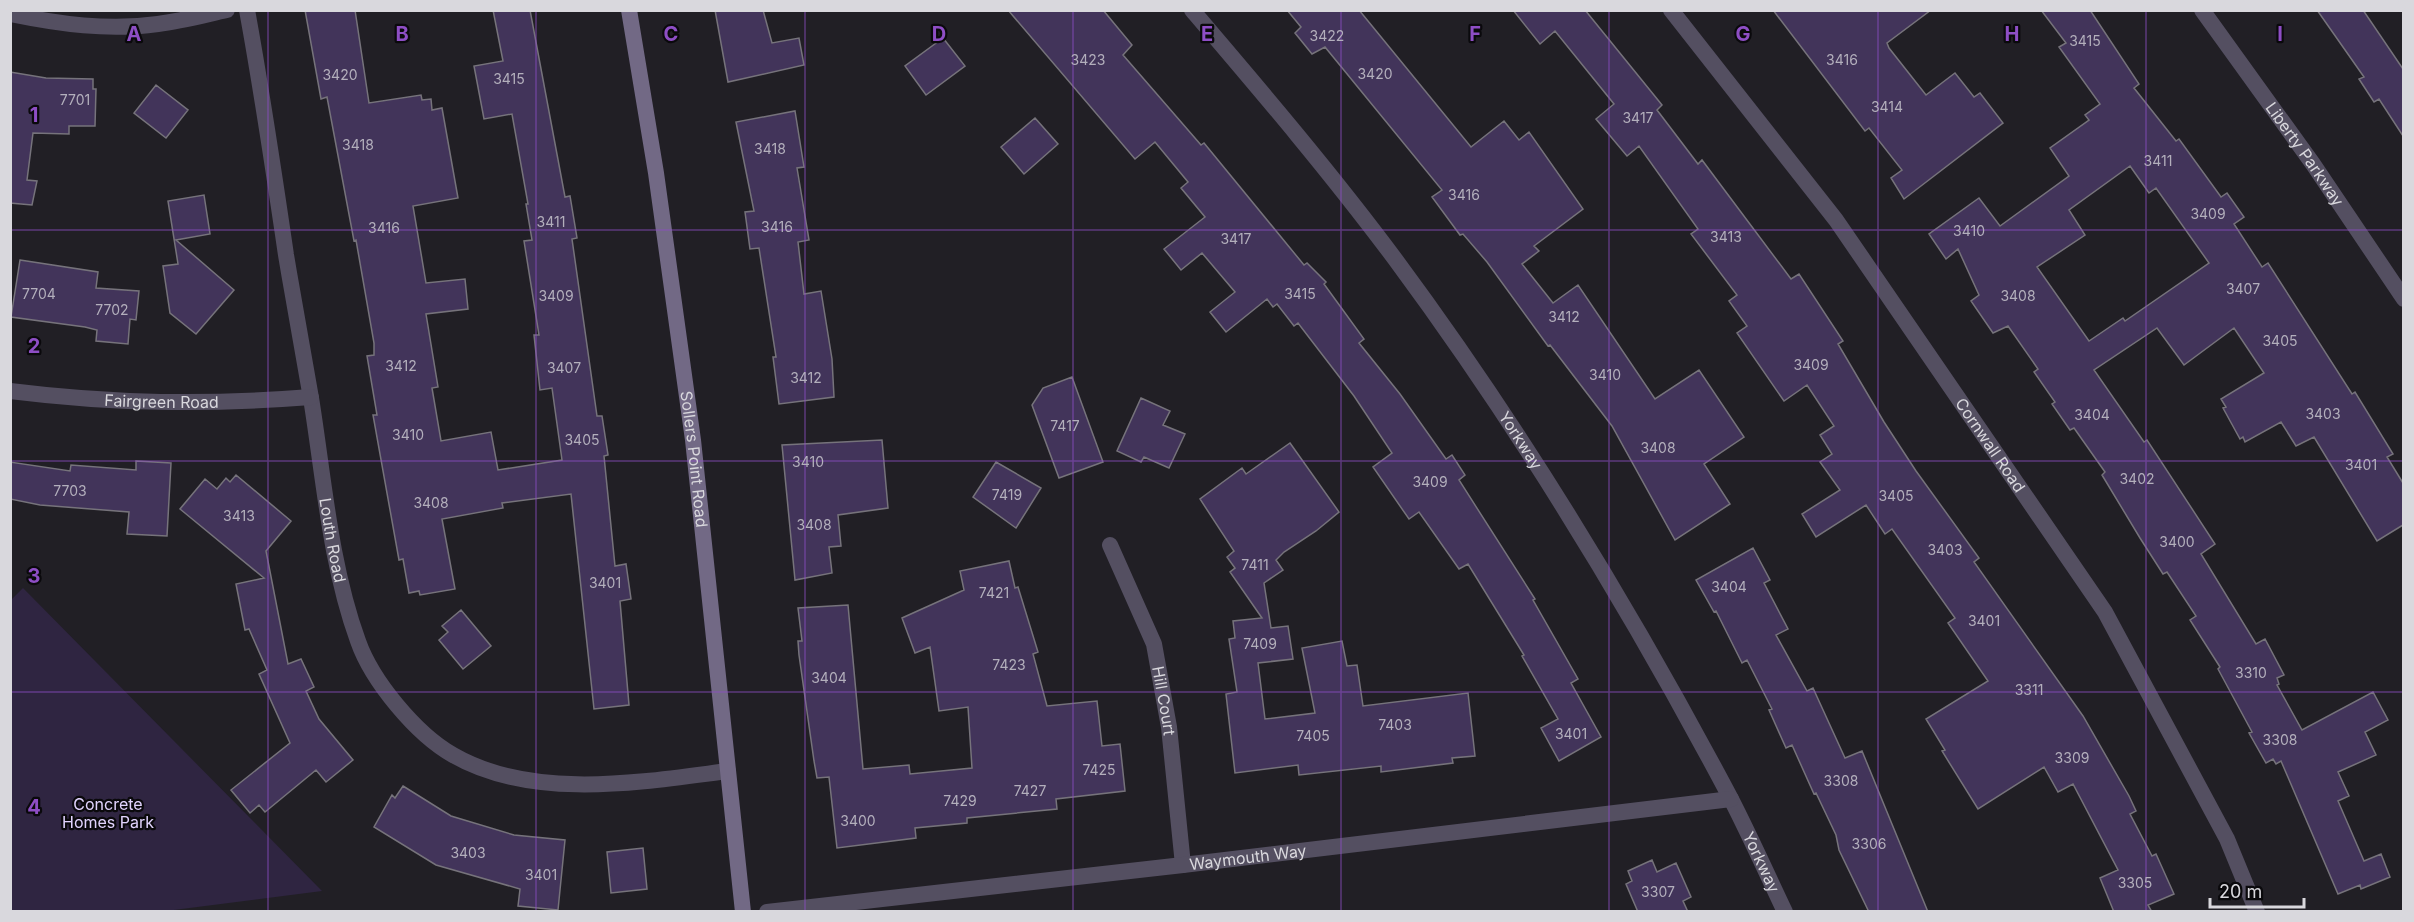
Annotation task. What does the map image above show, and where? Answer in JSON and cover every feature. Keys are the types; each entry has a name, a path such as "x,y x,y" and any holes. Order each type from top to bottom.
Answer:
{"main road":[{"name":"Sollers Point Road","path":"629,10 656,173 693,440 742,912"}],"street":[{"path":"10,14 74,26 119,27 158,24 227,10"},
{"name":"Louth Road","path":"247,10 265,104 287,257 338,569 358,643 380,684 414,723 453,755 500,773 549,783 599,786 728,771"},
{"name":"Yorkway","path":"1192,10 1278,111 1395,259 1533,458 1636,630 1731,799 1785,912"},
{"name":"Cornwall Road","path":"1671,10 1836,220 2105,612 2228,839 2258,912"},
{"name":"Liberty Parkway","path":"2202,10 2313,164 2403,299"},
{"name":"Fairgreen Road","path":"10,390 72,398 153,404 240,403 311,397"},
{"name":"Hill Court","path":"1110,545 1154,644 1169,727 1184,865"},
{"name":"Waymouth Way","path":"767,912 1184,865 1731,799"}],"green space":[{"name":"Concrete Homes Park","path":"23,588 322,891 166,911 11,911 10,601"}],"building":[{"path":"305,10 355,10 369,103 421,95 422,100 431,99 432,110 442,108 458,198 413,206 426,283 465,279 468,309 426,314 438,387 432,388 441,441 491,432 498,470 562,460 552,388 540,390 534,335 539,335 524,241 532,240 512,114 484,119 474,66 503,61 493,10 530,10 565,197 570,196 577,238 572,239 597,416 602,416 608,455 604,456 615,566 626,564 631,599 620,601 629,705 594,709 571,494 502,503 503,508 442,519 455,589 420,595 419,591 409,593 403,559 399,560 373,415 377,415 367,356 374,355 374,343 356,240 354,241 327,97 321,99"},
{"path":"715,10 763,10 772,43 799,38 804,65 728,82"},
{"path":"1008,10 1103,10 1132,45 1123,55 1201,145 1204,143 1304,265 1307,263 1326,282 1324,284 1364,339 1359,343 1400,394 1446,459 1452,455 1465,475 1459,480 1535,599 1533,600 1578,679 1571,683 1601,737 1559,761 1541,728 1558,719 1522,656 1524,655 1468,564 1459,569 1419,512 1409,519 1373,467 1392,453 1354,396 1298,323 1294,326 1277,304 1273,307 1267,299 1226,332 1210,312 1235,292 1202,253 1181,270 1164,249 1205,217 1181,188 1188,182 1155,142 1135,159"},
{"path":"1287,10 1359,10 1471,147 1504,121 1519,140 1529,132 1583,209 1534,246 1539,251 1522,264 1553,303 1578,285 1655,399 1699,370 1744,437 1704,464 1730,504 1675,540 1612,426 1550,345 1548,346 1487,262 1463,234 1460,235 1432,197 1442,190 1325,47 1312,54 1295,33 1301,27"},
{"path":"1513,10 1585,10 1662,105 1657,110 1698,164 1702,160 1791,279 1799,274 1843,341 1838,344 1884,422 1916,471 1979,558 1974,562 2083,716 2129,796 2136,811 2130,814 2152,856 2156,854 2174,894 2148,905 2152,912 2114,912 2100,878 2118,870 2073,784 2058,792 2044,767 1978,809 1942,751 1945,750 1926,719 1988,681 1948,623 1955,618 1892,529 1885,534 1866,505 1816,537 1802,514 1840,490 1820,462 1832,454 1820,435 1834,426 1807,385 1784,401 1737,333 1747,326 1729,301 1737,295 1691,234 1698,229 1639,146 1627,156 1596,119 1614,104 1555,31 1540,44"},
{"path":"1773,10 1931,10 1887,43 1889,48 1926,95 1955,73 1974,97 1980,93 2003,123 1904,199 1891,178 1902,170 1869,128 1865,131"},
{"path":"2041,10 2090,10 2139,84 2134,88 2176,141 2179,139 2221,197 2227,193 2244,217 2234,224 2262,267 2268,263 2352,394 2355,392 2393,454 2387,457 2403,483 2403,525 2377,541 2314,437 2296,446 2281,422 2245,442 2243,437 2240,439 2223,408 2226,407 2221,399 2264,373 2234,328 2184,365 2157,328 2094,370 2144,442 2147,440 2215,544 2201,554 2256,644 2265,639 2284,675 2277,678 2279,684 2277,685 2302,730 2373,692 2388,720 2365,732 2376,755 2338,772 2349,796 2338,801 2364,861 2381,854 2390,877 2361,889 2360,885 2338,894 2281,761 2276,764 2273,759 2266,763 2218,669 2220,667 2190,620 2196,616 2167,572 2163,574 2140,538 2102,475 2105,472 2074,428 2070,430 2052,404 2055,402 2034,372 2038,369 2008,326 1993,333 1971,301 1979,295 1958,249 1946,259 1929,234 1979,198 2000,226 2069,176 2050,148 2089,120 2085,115 2100,104 2059,47 2066,43","holes":["2130,166 2149,193 2156,188 2209,263 2125,321 2123,318 2089,341 2037,267 2085,235 2069,210"]},
{"path":"2317,10 2363,10 2403,69 2403,136 2379,99 2374,102 2359,79 2364,77"},
{"path":"943,38 965,66 926,95 905,66"},
{"path":"10,72 46,78 93,79 93,89 96,89 95,126 69,126 69,134 33,133 27,180 37,181 32,205 10,203"},
{"path":"156,85 188,110 166,138 134,113"},
{"path":"795,111 804,167 797,168 809,240 798,242 804,294 821,291 832,359 834,397 779,404 773,357 776,357 759,248 750,249 745,212 754,211 736,122"},
{"path":"1035,118 1058,144 1024,174 1001,147"},
{"path":"204,195 210,234 176,240 234,290 196,334 170,313 163,266 178,264 168,201"},
{"path":"20,260 98,272 96,288 139,291 136,320 130,319 128,344 96,341 97,330 85,327 11,317"},
{"path":"1072,377 1103,462 1059,478 1032,405 1043,388"},
{"path":"1141,398 1170,411 1163,425 1185,434 1169,468 1144,457 1141,462 1117,451"},
{"path":"882,440 888,508 838,515 841,546 829,547 832,573 795,580 782,445"},
{"path":"1290,443 1339,512 1316,531 1284,552 1276,560 1283,570 1264,583 1271,628 1288,626 1293,659 1258,663 1265,719 1315,713 1302,648 1342,641 1347,666 1357,665 1363,706 1468,693 1475,756 1452,758 1453,763 1381,772 1381,766 1299,775 1298,765 1235,773 1226,694 1237,692 1229,639 1235,638 1233,621 1262,618 1230,572 1235,568 1227,557 1234,551 1200,499 1242,468 1246,474"},
{"path":"136,461 171,463 167,536 127,534 129,512 40,505 10,499 10,462 70,471 71,465 136,470"},
{"path":"996,462 1041,488 1016,528 973,497"},
{"path":"236,475 291,521 266,551 288,664 301,659 314,687 306,691 319,719 353,760 326,782 316,770 265,812 259,805 250,813 231,790 290,743 259,674 267,670 249,629 245,630 236,584 264,578 180,509 205,479 217,489 226,478 230,482"},
{"path":"1753,548 1770,580 1764,583 1788,629 1776,635 1807,691 1813,688 1845,758 1862,751 1928,912 1869,912 1839,850 1836,835 1792,745 1786,748 1769,710 1772,709 1747,660 1742,663 1716,611 1714,612 1696,580"},
{"path":"1009,561 1015,588 1018,587 1038,652 1033,654 1047,706 1097,701 1102,746 1120,744 1125,791 1056,799 1057,809 967,818 967,823 915,828 916,838 837,848 829,777 817,778 814,761 799,655 798,641 802,641 798,608 848,605 863,769 909,765 910,774 972,768 968,707 939,711 930,647 915,653 902,618 964,590 960,571"},
{"path":"461,610 491,646 463,669 439,640 448,632 442,626"},
{"path":"403,786 451,816 514,835 565,840 558,910 518,906 520,889 436,865 374,827 392,795 395,798"},
{"path":"643,848 647,889 611,893 607,852"},
{"path":"1652,860 1657,872 1676,863 1691,897 1683,901 1688,912 1638,912 1626,884 1632,881 1628,871"}]}
